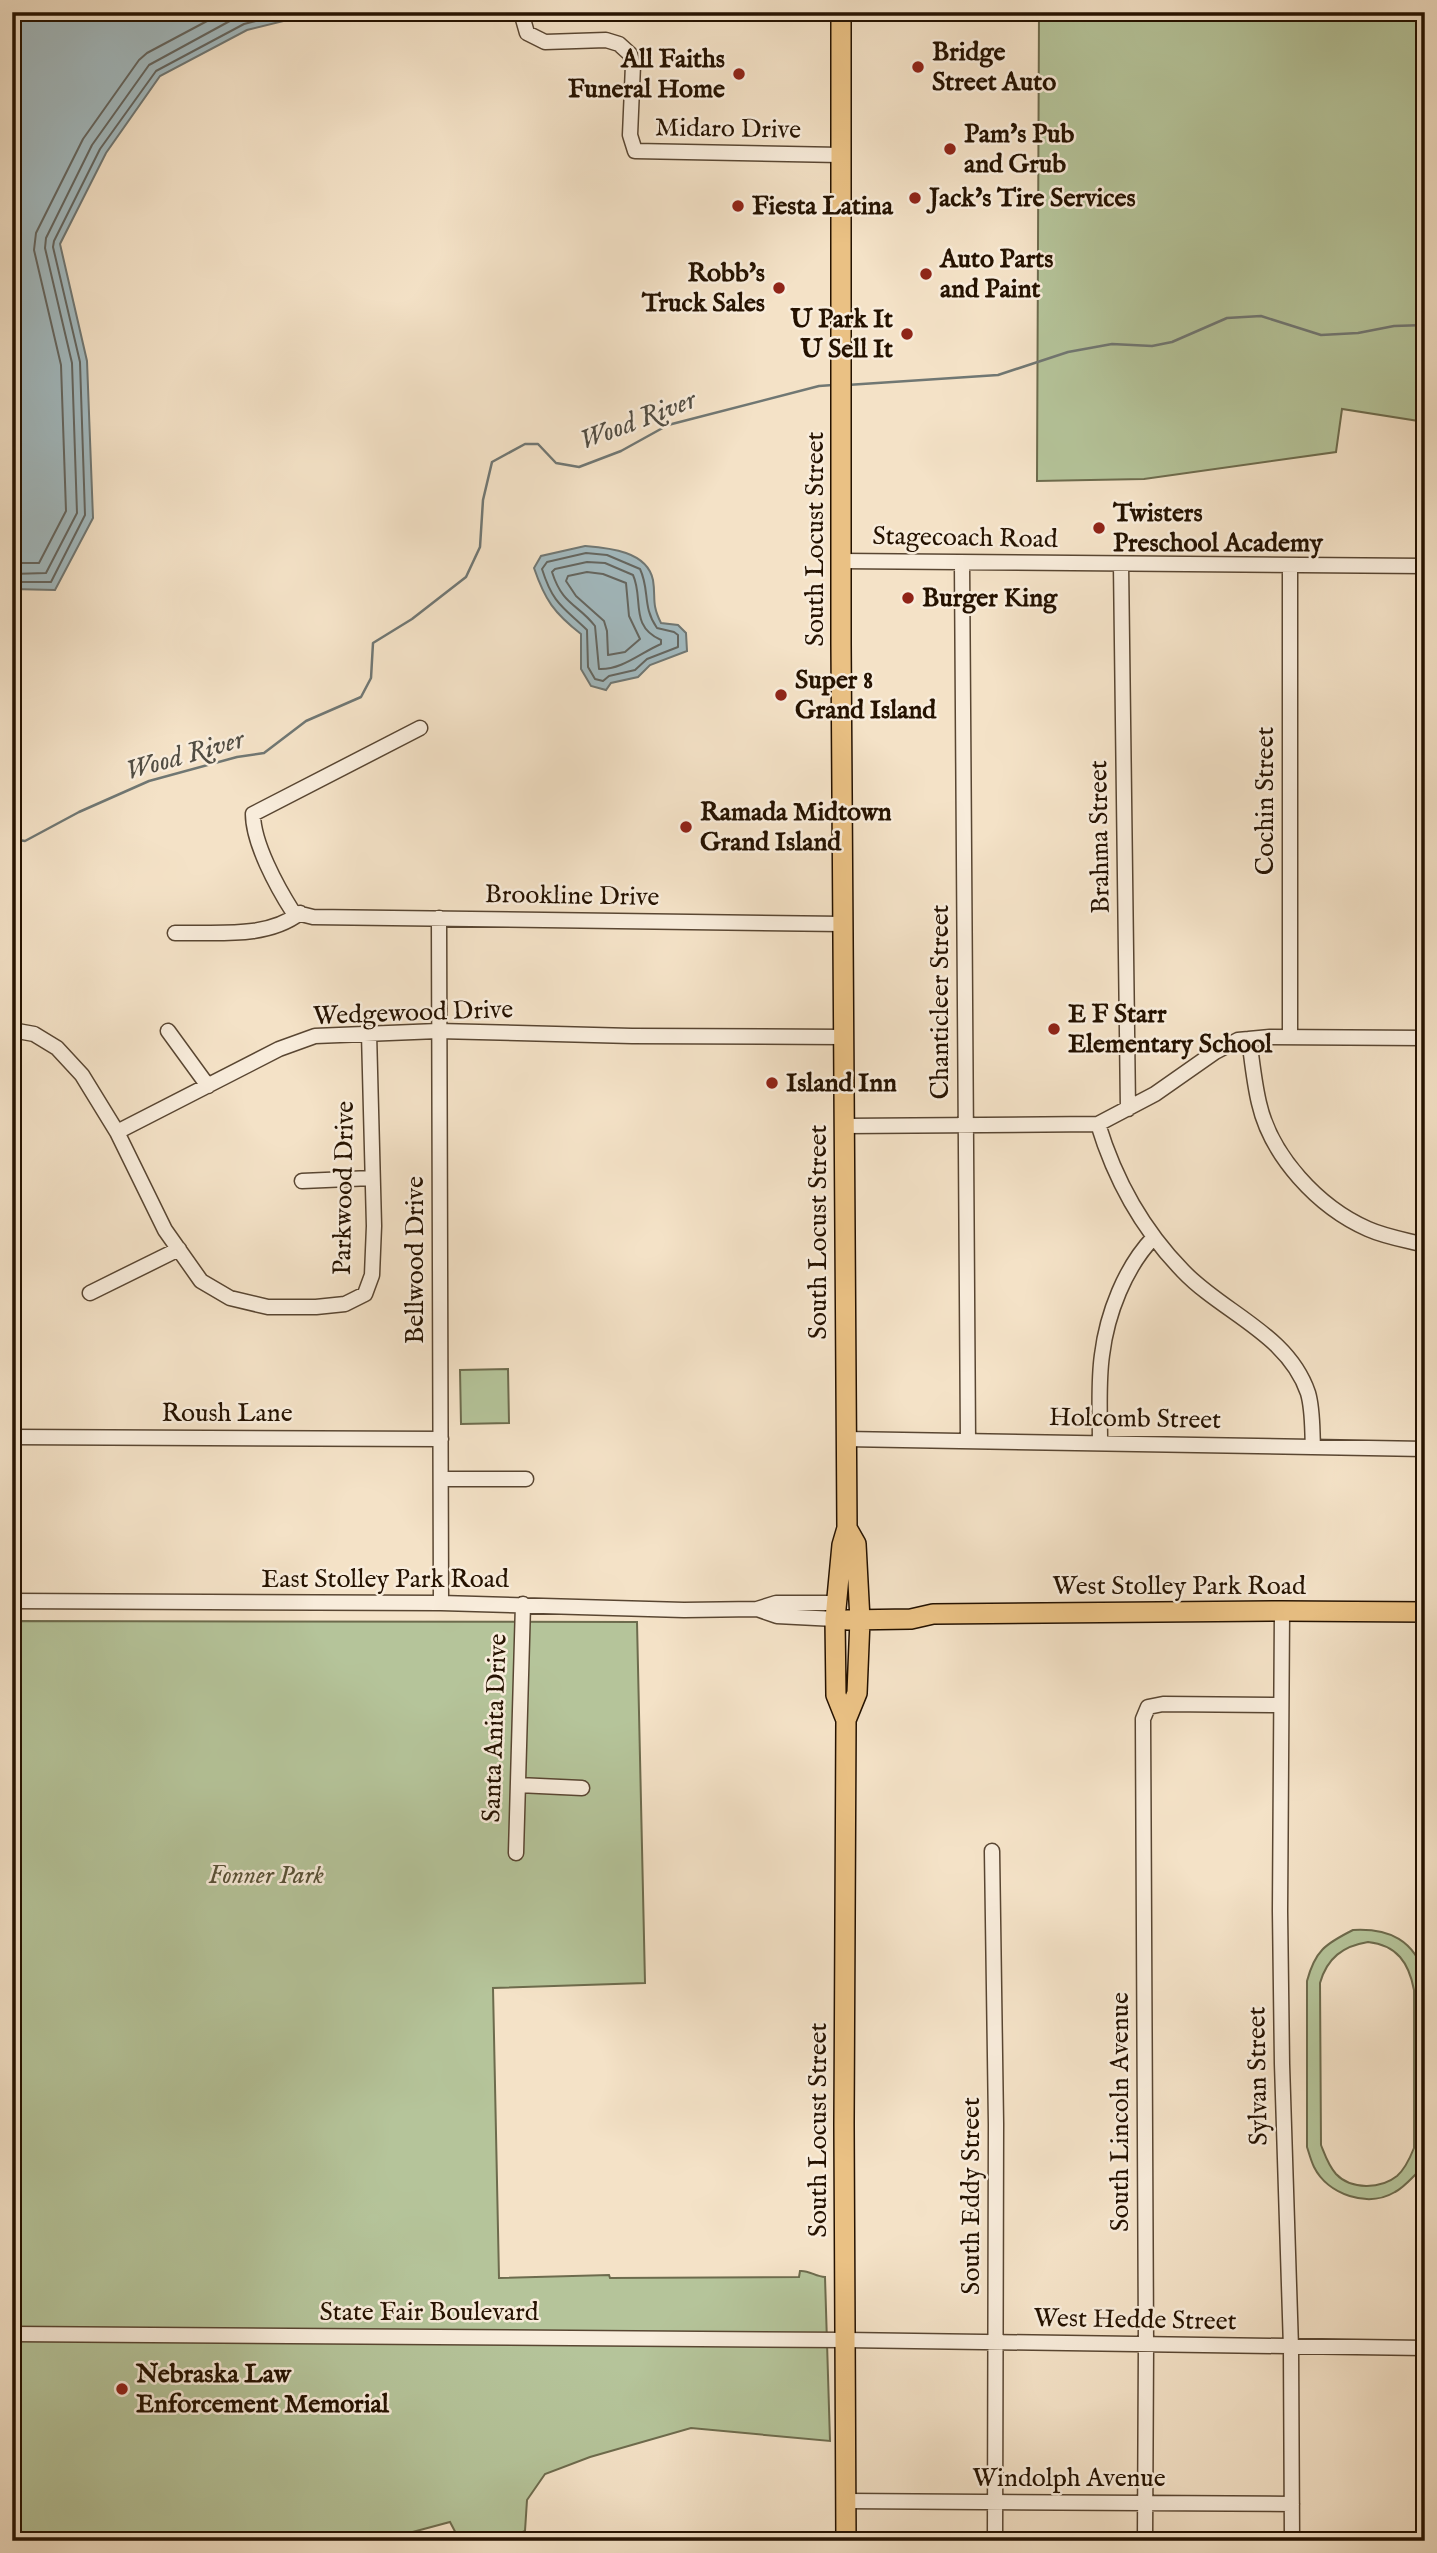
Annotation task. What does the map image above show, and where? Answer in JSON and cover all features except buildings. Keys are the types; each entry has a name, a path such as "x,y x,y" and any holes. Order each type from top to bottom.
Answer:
{"main road":[{"name":"South Locust Street","path":"841,12 841,561 847,1528 842,1545 836,1611 836,1695 846,1720 846,2541"},
{"name":"South Locust Street","path":"846,1720 857,1693 860,1614 856,1544 847,1528"},
{"name":"West Stolley Park Road","path":"836,1611 911,1619 933,1614 1425,1612"}],"street":[{"name":"Midaro Drive","path":"521,12 527,33 545,42 606,40 619,44 630,54 630,135 635,151 840,155"},
{"name":"Stagecoach Road","path":"841,561 1425,566"},
{"name":"Chanticleer Street","path":"962,563 968,1441"},
{"name":"Brahma Street","path":"1121,564 1128,1109"},
{"name":"Cochin Street","path":"1290,565 1290,1037"},
{"path":"300,913 293,912 280,892 253,827 253,814 420,728"},
{"name":"Brookline Drive","path":"300,913 313,917 843,924"},
{"path":"175,933 271,929 289,922 300,913"},
{"name":"Bellwood Drive","path":"439,918 441,1603"},
{"path":"12,1030 34,1034 57,1048 82,1075 117,1132"},
{"path":"168,1031 208,1086"},
{"name":"Wedgewood Drive","path":"117,1132 279,1049 315,1036 438,1031 632,1036 844,1037"},
{"name":"Parkwood Drive","path":"117,1132 165,1230 201,1281 230,1298 268,1307 345,1304 365,1294 372,1275 369,1033"},
{"path":"844,1126 1098,1124 1155,1094 1215,1052 1238,1040 1290,1037 1425,1038"},
{"path":"1249,1039 1259,1104 1269,1130 1282,1154 1322,1201 1366,1228 1425,1245"},
{"path":"1098,1124 1109,1160 1142,1223 1184,1272 1219,1302 1256,1326 1281,1350 1293,1367 1308,1395 1312,1447"},
{"path":"302,1181 372,1178"},
{"path":"1100,1442 1101,1356 1110,1315 1128,1274 1145,1246 1154,1237"},
{"path":"90,1293 179,1249"},
{"name":"Roush Lane","path":"12,1437 441,1439"},
{"name":"Holcomb Street","path":"845,1439 1425,1449"},
{"path":"441,1479 526,1479"},
{"name":"East Stolley Park Road","path":"12,1601 523,1604 684,1610 757,1609 777,1616 836,1611"},
{"name":"Santa Anita Drive","path":"516,1853 523,1604"},
{"name":"Sylvan Street","path":"1282,1611 1282,2064 1291,2348 1292,2541"},
{"name":"South Lincoln Avenue","path":"1145,2541 1143,1719 1148,1707 1171,1704 1280,1705"},
{"path":"518,1785 582,1788"},
{"name":"South Eddy Street","path":"992,1851 996,2112 995,2541"},
{"name":"State Fair Boulevard","path":"12,2334 845,2340"},
{"name":"West Hedde Street","path":"845,2340 1425,2348"},
{"name":"Windolph Avenue","path":"846,2501 1292,2504"}],"green space":[{"path":"1039,12 1425,12 1425,422 1342,409 1336,452 1144,479 1037,481"},
{"path":"508,1369 509,1423 461,1424 460,1370"},
{"name":"Fonner Park","path":"12,1621 637,1622 645,1983 493,1988 499,2278 609,2275 610,2278 799,2277 800,2271 825,2277 830,2441 691,2428 590,2457 545,2474 527,2500 525,2531 502,2541 460,2541 450,2522 379,2541 12,2541"},
{"path":"1353,1930 1389,1934 1407,1945 1421,1964 1425,1977 1425,2198 1416,2198 1416,2174 1401,2188 1384,2197 1361,2199 1350,2196 1320,2177 1307,2147 1307,1981 1318,1955 1328,1944","holes":["1368,1942 1394,1951 1400,1957 1409,1972 1414,1990 1414,2148 1405,2167 1397,2176 1383,2183 1366,2186 1350,2183 1336,2174 1321,2145 1320,1983 1332,1960 1344,1950"]}],"water":[{"path":"12,12 320,12 247,30 160,76 106,153 60,244 87,361 93,518 55,590 12,589"},
{"path":"585,546 626,553 643,563 653,580 655,605 661,623 678,625 686,633 687,651 650,665 638,677 611,683 606,690 591,686 581,669 581,634 552,605 534,568 541,556"}],"waterway":[{"name":"Wood River","path":"847,385 998,375 1068,352 1112,344 1152,346 1172,342 1227,318 1261,316 1321,335 1425,325"},
{"name":"Wood River","path":"12,839 25,841 79,812 149,781 237,757 264,753 306,721 361,697 371,678 373,643 412,619 466,577 480,547 483,500 492,462 525,444 538,444 556,463 579,467 621,451 668,425 819,386 833,385"}],"place":[{"name":"Bridge Street Auto","path":"918,67"},
{"name":"All Faiths Funeral Home","path":"739,74"},
{"name":"Pam's Pub and Grub","path":"950,149"},
{"name":"Jack's Tire Services","path":"915,198"},
{"name":"Fiesta Latina","path":"738,206"},
{"name":"Auto Parts and Paint","path":"926,274"},
{"name":"Robb's Truck Sales","path":"779,288"},
{"name":"U Park It U Sell It","path":"907,334"},
{"name":"Twisters Preschool Academy","path":"1099,528"},
{"name":"Burger King","path":"908,598"},
{"name":"Super 8 Grand Island","path":"781,695"},
{"name":"Ramada Midtown Grand Island","path":"686,827"},
{"name":"E F Starr Elementary School","path":"1054,1029"},
{"name":"Island Inn","path":"772,1083"},
{"name":"Nebraska Law Enforcement Memorial","path":"122,2389"}]}
